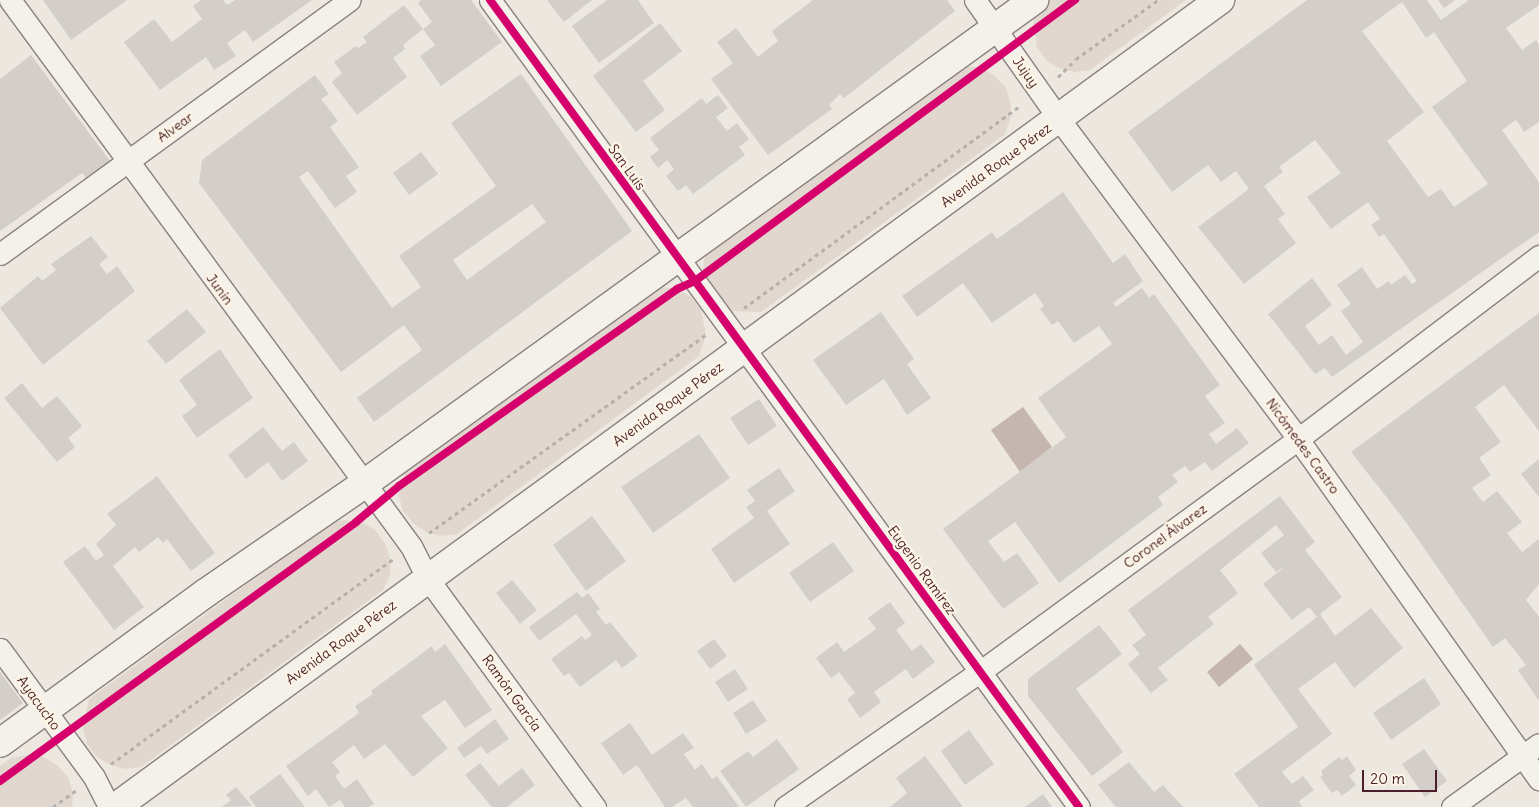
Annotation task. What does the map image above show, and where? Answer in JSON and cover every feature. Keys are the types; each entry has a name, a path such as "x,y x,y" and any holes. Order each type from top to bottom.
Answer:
{"main road":[{"path":"0,743 207,592 364,484 679,258 1034,0"},
{"name":"Avenida Roque Pérez","path":"116,807 1220,0"}],"street":[{"name":"Junín","path":"10,0 411,546 428,579"},
{"name":"Alvear","path":"0,254 350,0"},
{"name":"San Luis","path":"490,0 679,258 743,349"},
{"name":"Jujuy","path":"975,0 1059,119"},
{"name":"Nicómedes Castro","path":"1059,119 1531,750 1539,779"},
{"name":"Coronel Álvarez","path":"785,807 981,671 1298,438 1539,256"},
{"name":"Eugenio Ramírez","path":"743,349 1079,807"},
{"name":"Ramón García","path":"428,579 595,807"},
{"name":"Ayacucho","path":"0,649 94,777 109,807"},
{"path":"1452,807 1531,750"}],"path":[{"path":"53,807 411,546 724,323 1040,91 1076,60 1158,0"}],"shaded area":[{"path":"1041,0 1186,0 1090,70 1074,72 1059,68 1046,60 1037,47 1033,16"},
{"path":"965,66 981,68 995,76 1006,88 1011,104 1010,120 1004,135 761,312 730,311 717,302 703,275 704,259 710,244"},
{"path":"660,287 677,289 691,297 701,310 706,335 699,356 457,534 441,536 426,532 413,523 403,511 399,496 406,466 645,290"},
{"path":"1023,407 1052,447 1020,472 991,430"},
{"path":"344,520 361,522 375,530 385,543 390,558 390,575 383,590 141,767 125,769 110,765 97,757 87,744 83,729 89,699 329,524"},
{"path":"1240,644 1253,659 1219,687 1207,672"},
{"path":"27,755 43,757 57,765 68,777 73,793 72,807 0,807 0,766 11,758"}],"building":[{"path":"43,0 127,0 71,40"},
{"path":"201,0 223,0 227,5 235,0 312,0 253,42 245,30 227,43 236,56 214,70 206,57 160,90 124,42 154,19 172,42 202,19 193,6"},
{"path":"421,0 471,0 502,42 441,86 420,56 435,45 423,29 432,22 418,3"},
{"path":"547,0 592,0 564,22"},
{"path":"607,0 638,0 654,23 599,63 572,26"},
{"path":"813,0 947,0 955,11 844,98 840,94 829,105 832,109 768,155 711,79 733,63 717,42 736,28 758,57 778,41 772,31"},
{"path":"1307,0 1427,0 1441,20 1469,0 1539,0 1539,5 1506,28 1522,50 1536,40 1539,45 1539,122 1524,132 1516,120 1502,130 1539,182 1539,232 1332,377 1325,368 1315,374 1268,314 1312,278 1332,305 1305,326 1319,345 1332,335 1346,355 1363,342 1341,311 1351,304 1337,285 1362,267 1377,289 1389,281 1391,285 1405,275 1412,284 1417,281 1384,234 1379,237 1371,225 1380,219 1368,202 1331,229 1307,197 1341,173 1315,140 1279,167 1283,172 1264,186 1285,214 1278,219 1296,243 1244,284 1198,227 1249,189 1236,171 1221,182 1208,165 1172,192 1128,132","holes":["1402,2 1426,38 1434,32 1467,81 1432,107 1488,184 1454,207 1441,189 1428,197 1387,141 1424,112 1362,31"]},
{"path":"1438,0 1455,0 1444,8"},
{"path":"404,5 423,29 403,45 405,49 393,58 407,77 357,115 332,82 342,73 334,62 356,46 358,48 367,42 363,37"},
{"path":"660,23 682,51 643,81 665,110 636,132 593,76"},
{"path":"31,55 110,161 86,178 82,173 0,231 0,79"},
{"path":"521,74 632,231 374,422 357,398 422,350 404,325 341,372 199,183 202,160 315,75 329,94 321,99 338,121 330,127 359,167 346,176 357,192 335,208 308,171 299,177 392,308 421,287 399,256 496,186 451,123","holes":["532,204 546,222 467,280 453,260"]},
{"path":"718,95 728,108 716,117 727,131 737,123 749,139 739,147 745,155 693,194 686,185 678,191 666,176 674,169 667,160 658,168 650,157 659,150 650,138 702,98 706,104"},
{"path":"421,152 438,174 409,195 393,173"},
{"path":"1063,192 1113,263 1125,254 1143,281 1113,303 1116,307 1142,288 1149,298 1154,294 1220,385 1205,396 1225,423 1209,434 1216,444 1237,428 1249,443 1212,471 1205,462 1190,472 1185,466 1172,475 1178,482 1158,497 1163,505 1059,583 1015,522 988,541 1004,562 1017,553 1039,583 1003,609 943,529 1066,437 1038,398 1112,344 1099,326 1074,343 1058,321 1052,325 1040,309 1044,306 1035,293 992,323 963,283 917,317 902,296 992,232 997,239"},
{"path":"91,236 108,257 99,264 107,274 117,266 135,291 43,365 0,308 38,276 42,281 56,270 51,264"},
{"path":"187,309 206,332 166,364 147,341"},
{"path":"881,312 914,359 907,364 931,398 907,415 884,379 846,405 813,360"},
{"path":"1539,313 1539,431 1504,385 1475,407 1501,442 1479,458 1491,475 1472,488 1483,502 1497,491 1522,522 1507,533 1522,552 1539,539 1539,584 1526,600 1539,617 1539,701 1518,670 1526,665 1505,638 1493,647 1403,518 1351,452"},
{"path":"220,349 253,398 197,438 182,416 197,405 179,380"},
{"path":"22,383 42,408 57,396 82,426 68,438 75,447 57,462 4,398"},
{"path":"759,399 777,426 748,445 730,418"},
{"path":"263,427 282,451 294,442 308,461 282,481 268,462 246,479 228,455"},
{"path":"699,434 730,478 653,533 621,487"},
{"path":"1539,459 1539,497 1521,474"},
{"path":"779,468 795,491 767,511 790,544 734,583 711,549 754,518 746,507 755,501 747,490"},
{"path":"157,476 215,553 191,571 167,539 163,543 158,537 139,552 135,547 113,566 144,607 114,630 63,562 85,546 96,561 104,555 96,544 116,525 107,514"},
{"path":"1280,496 1315,542 1305,550 1342,597 1320,614 1335,636 1371,608 1403,648 1354,688 1335,662 1298,689 1332,734 1282,772 1292,784 1303,776 1314,790 1299,801 1302,807 1259,807 1234,774 1298,727 1254,665 1317,617 1309,607 1292,620 1263,584 1287,565 1276,572 1261,553 1284,535 1276,525 1220,570 1238,593 1208,617 1214,624 1158,668 1168,680 1151,693 1128,664 1140,654 1132,645 1146,635 1128,610"},
{"path":"592,516 626,561 586,591 553,545"},
{"path":"833,542 854,571 810,602 789,573"},
{"path":"512,580 537,610 520,624 496,593"},
{"path":"577,592 582,598 588,593 600,609 596,612 606,625 610,622 638,656 622,668 616,660 580,687 569,673 564,676 551,659 582,636 585,640 592,635 576,614 539,641 529,627"},
{"path":"890,602 905,623 896,630 912,651 921,644 935,662 913,679 906,669 874,692 881,702 860,718 847,699 855,693 839,672 831,678 816,658 837,642 844,652 876,629 868,618"},
{"path":"1099,625 1122,654 1076,689 1123,752 1092,776 1028,696 1028,679"},
{"path":"714,639 727,656 710,669 697,651"},
{"path":"445,644 492,710 465,728 445,700 421,716 448,748 413,777 385,744 364,759 354,745 332,762 340,772 335,776 344,789 357,779 374,804 369,807 345,807 340,800 329,807 316,789 308,796 286,766 359,713 355,706 373,694 371,691 432,646 435,652"},
{"path":"735,669 748,689 728,702 715,682"},
{"path":"0,672 23,703 0,720"},
{"path":"1424,678 1441,704 1391,740 1373,713"},
{"path":"753,700 767,721 746,734 733,713"},
{"path":"495,719 509,739 487,754 481,746 464,758 457,748"},
{"path":"630,723 652,755 683,733 694,748 684,754 695,770 702,764 712,779 717,776 739,807 693,807 686,798 672,807 665,807 637,765 623,775 601,743"},
{"path":"969,730 994,764 965,785 941,751"},
{"path":"777,739 799,769 746,807 720,771 748,751 753,757"},
{"path":"1424,749 1447,781 1425,797 1402,764"},
{"path":"925,756 963,807 890,807 907,793 896,778"},
{"path":"1347,756 1356,770 1349,776 1356,785 1342,796 1337,790 1332,793 1320,777 1323,775 1321,771 1339,757 1342,760"},
{"path":"1129,762 1154,792 1163,785 1183,807 1116,807 1098,785"},
{"path":"480,763 499,786 522,768 535,785 507,807 492,807 465,775"},
{"path":"280,774 305,807 256,807 249,797"},
{"path":"236,787 252,806 222,807 231,800 226,795"},
{"path":"1043,794 1052,807 1025,807"}],"cycle path":[{"path":"490,0 1079,807"},
{"path":"0,781 356,522 399,486 677,289 695,281 1075,0"}]}
